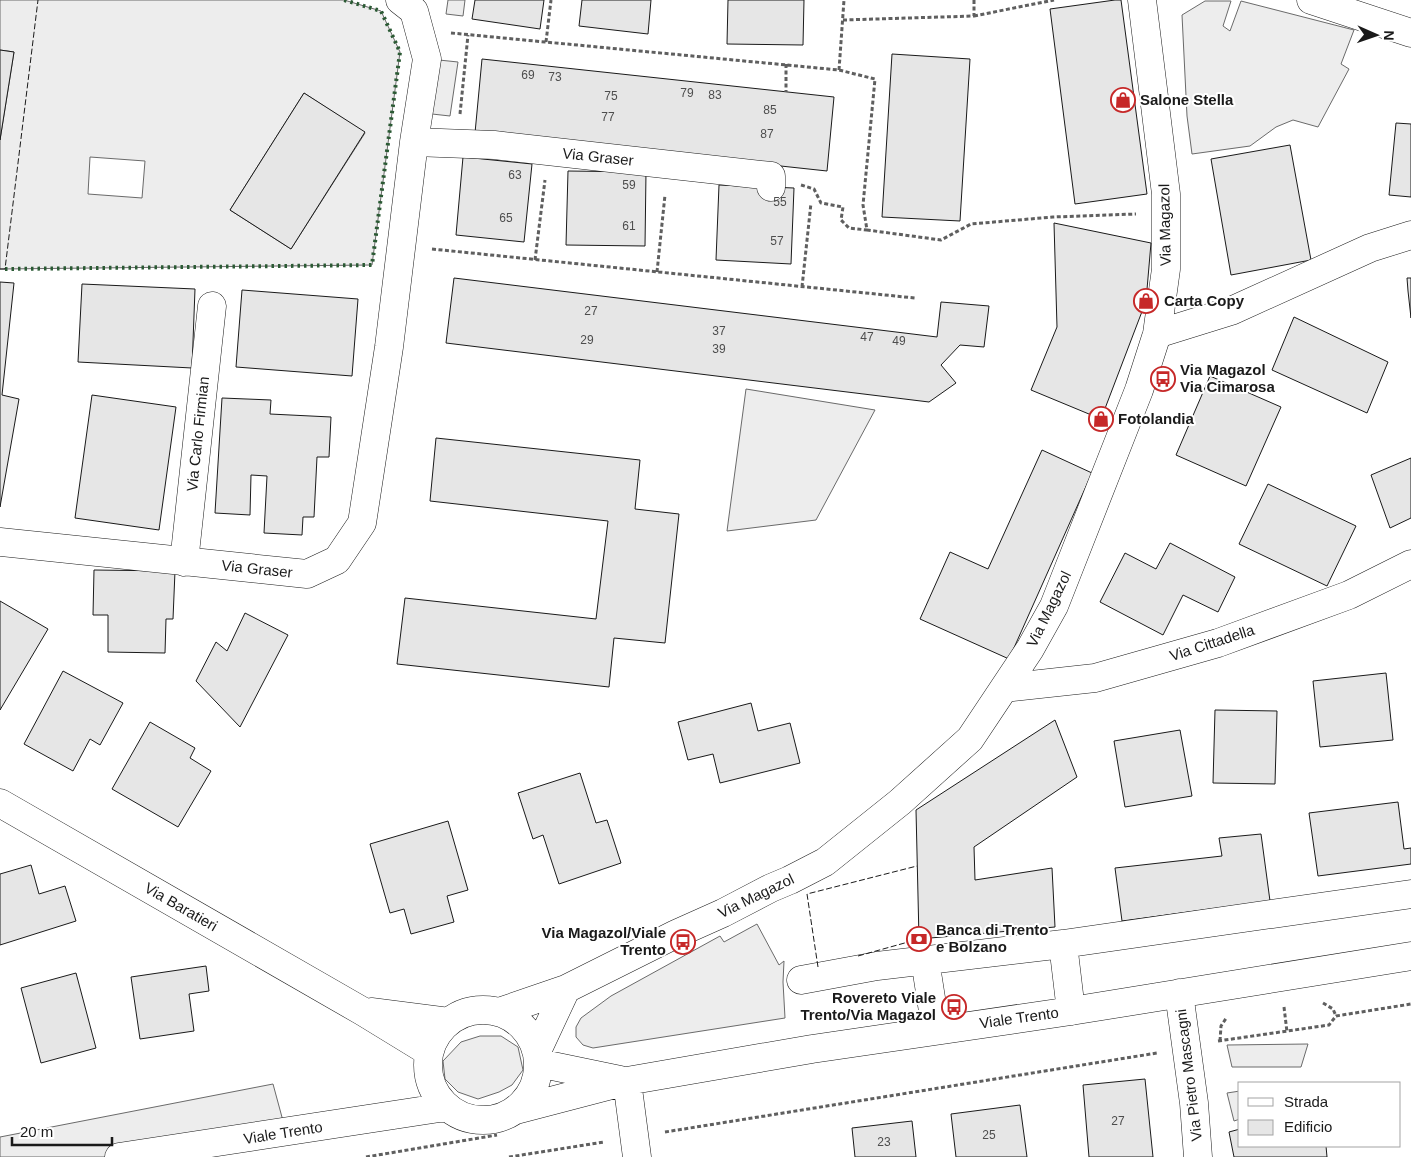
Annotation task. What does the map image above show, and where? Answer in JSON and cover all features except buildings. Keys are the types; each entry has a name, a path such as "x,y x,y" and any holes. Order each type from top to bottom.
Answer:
{"street":[{"name":"Via Graser","path":"0,542 307,574 337,560 362,523 389,347 414,142 427,59 414,11 400,0"},
{"name":"Via Magazol","path":"499,1012 566,989 825,862 900,802 970,739 1030,649 1054,606 1139,390 1157,334 1166,269 1166,194 1142,0"},
{"path":"1311,0 1411,33"},
{"name":"Via Graser","path":"414,142 456,143 493,153 771,182"},
{"path":"1157,334 1231,311 1370,248 1411,235"},
{"name":"Via Carlo Firmian","path":"184,562 212,306"},
{"name":"Via Cittadella","path":"1004,688 1095,678 1218,643 1349,595 1411,564"},
{"name":"Via Baratieri","path":"0,803 362,1011 429,1052"},
{"path":"801,980 877,966 1063,944 1411,894"},
{"path":"1063,944 1072,1011"},
{"name":"Viale Trento","path":"430,1084 437,1097 446,1107 462,1117 480,1121 499,1119 516,1110 627,1081 936,1030 1072,1011 1411,956"},
{"path":"925,960 936,1030"},
{"path":"537,1057 566,989"},
{"name":"Via Pietro Mascagni","path":"1179,993 1194,1102 1198,1157"},
{"path":"367,1118 430,1084 429,1052 436,1035 448,1022 464,1013 481,1010 499,1012 514,1020 532,1038 537,1057"},
{"name":"Via Baratieri","path":"362,1011 448,1022"},
{"name":"Viale Trento","path":"516,1110 529,1097 536,1081 537,1057 627,1081"},
{"path":"627,1081 636,1150"},
{"name":"Viale Trento","path":"119,1157 446,1107"}],"path":[{"path":"546,42 552,0"},
{"path":"839,70 844,0"},
{"path":"974,0 974,16"},
{"path":"843,20 974,16 1054,0"},
{"path":"456,143 468,34 839,70 875,79 863,205 867,230"},
{"path":"786,64 786,92"},
{"name":"Via Graser","path":"535,260 546,177"},
{"path":"771,182 814,189 821,203 843,207 841,220 850,228 941,240 971,224 1053,217 1166,212"},
{"path":"657,272 666,189"},
{"path":"802,287 810,203"},
{"path":"402,246 915,298"},
{"path":"1284,1004 1288,1032"},
{"path":"1220,1041 1329,1025 1336,1016 1411,1004"},
{"path":"509,1157 636,1150 1159,1052"}],"shaded area":[{"path":"0,0 344,0 381,11 400,52 372,265 0,269 0,140 14,52 0,50","holes":["304,93 365,133 291,249 230,210","90,157 145,161 142,198 88,194"]},
{"path":"448,0 465,0 463,16 446,14"},
{"path":"1205,1 1231,1 1223,26 1230,31 1241,1 1354,30 1341,64 1349,69 1318,127 1293,120 1276,127 1250,146 1192,154 1187,116 1182,15"},
{"path":"439,60 458,62 450,116 432,114"},
{"path":"746,389 875,410 816,520 727,531"},
{"path":"757,924 779,965 784,961 785,1018 593,1048 583,1045 576,1037 576,1027 581,1018 611,996 720,936 724,942"},
{"path":"480,1036 501,1036 518,1047 523,1070 512,1085 499,1092 478,1099 458,1092 445,1079 443,1061 461,1042"},
{"path":"1308,1044 1301,1067 1232,1067 1227,1045"},
{"path":"273,1084 286,1132 119,1157 0,1157 0,1137"},
{"path":"1238,1091 1238,1120 1234,1121 1227,1093"}],"hedge":[{"path":"5,269 372,265 400,52 381,11 344,0"}],"fence":[{"path":"0,269 5,269 38,0"},
{"path":"818,967 807,894 917,866"},
{"path":"858,956 919,939"}],"place":[{"name":"Salone Stella","path":"1123,100"},
{"name":"Carta Copy","path":"1146,301"},
{"name":"Via Magazol Via Cimarosa","path":"1163,379"},
{"name":"Fotolandia","path":"1101,419"},
{"name":"Banca di Trento e Bolzano","path":"919,939"},
{"name":"Via Magazol/Viale Trento","path":"683,942"},
{"name":"Rovereto Viale Trento/Via Magazol","path":"954,1007"}]}
